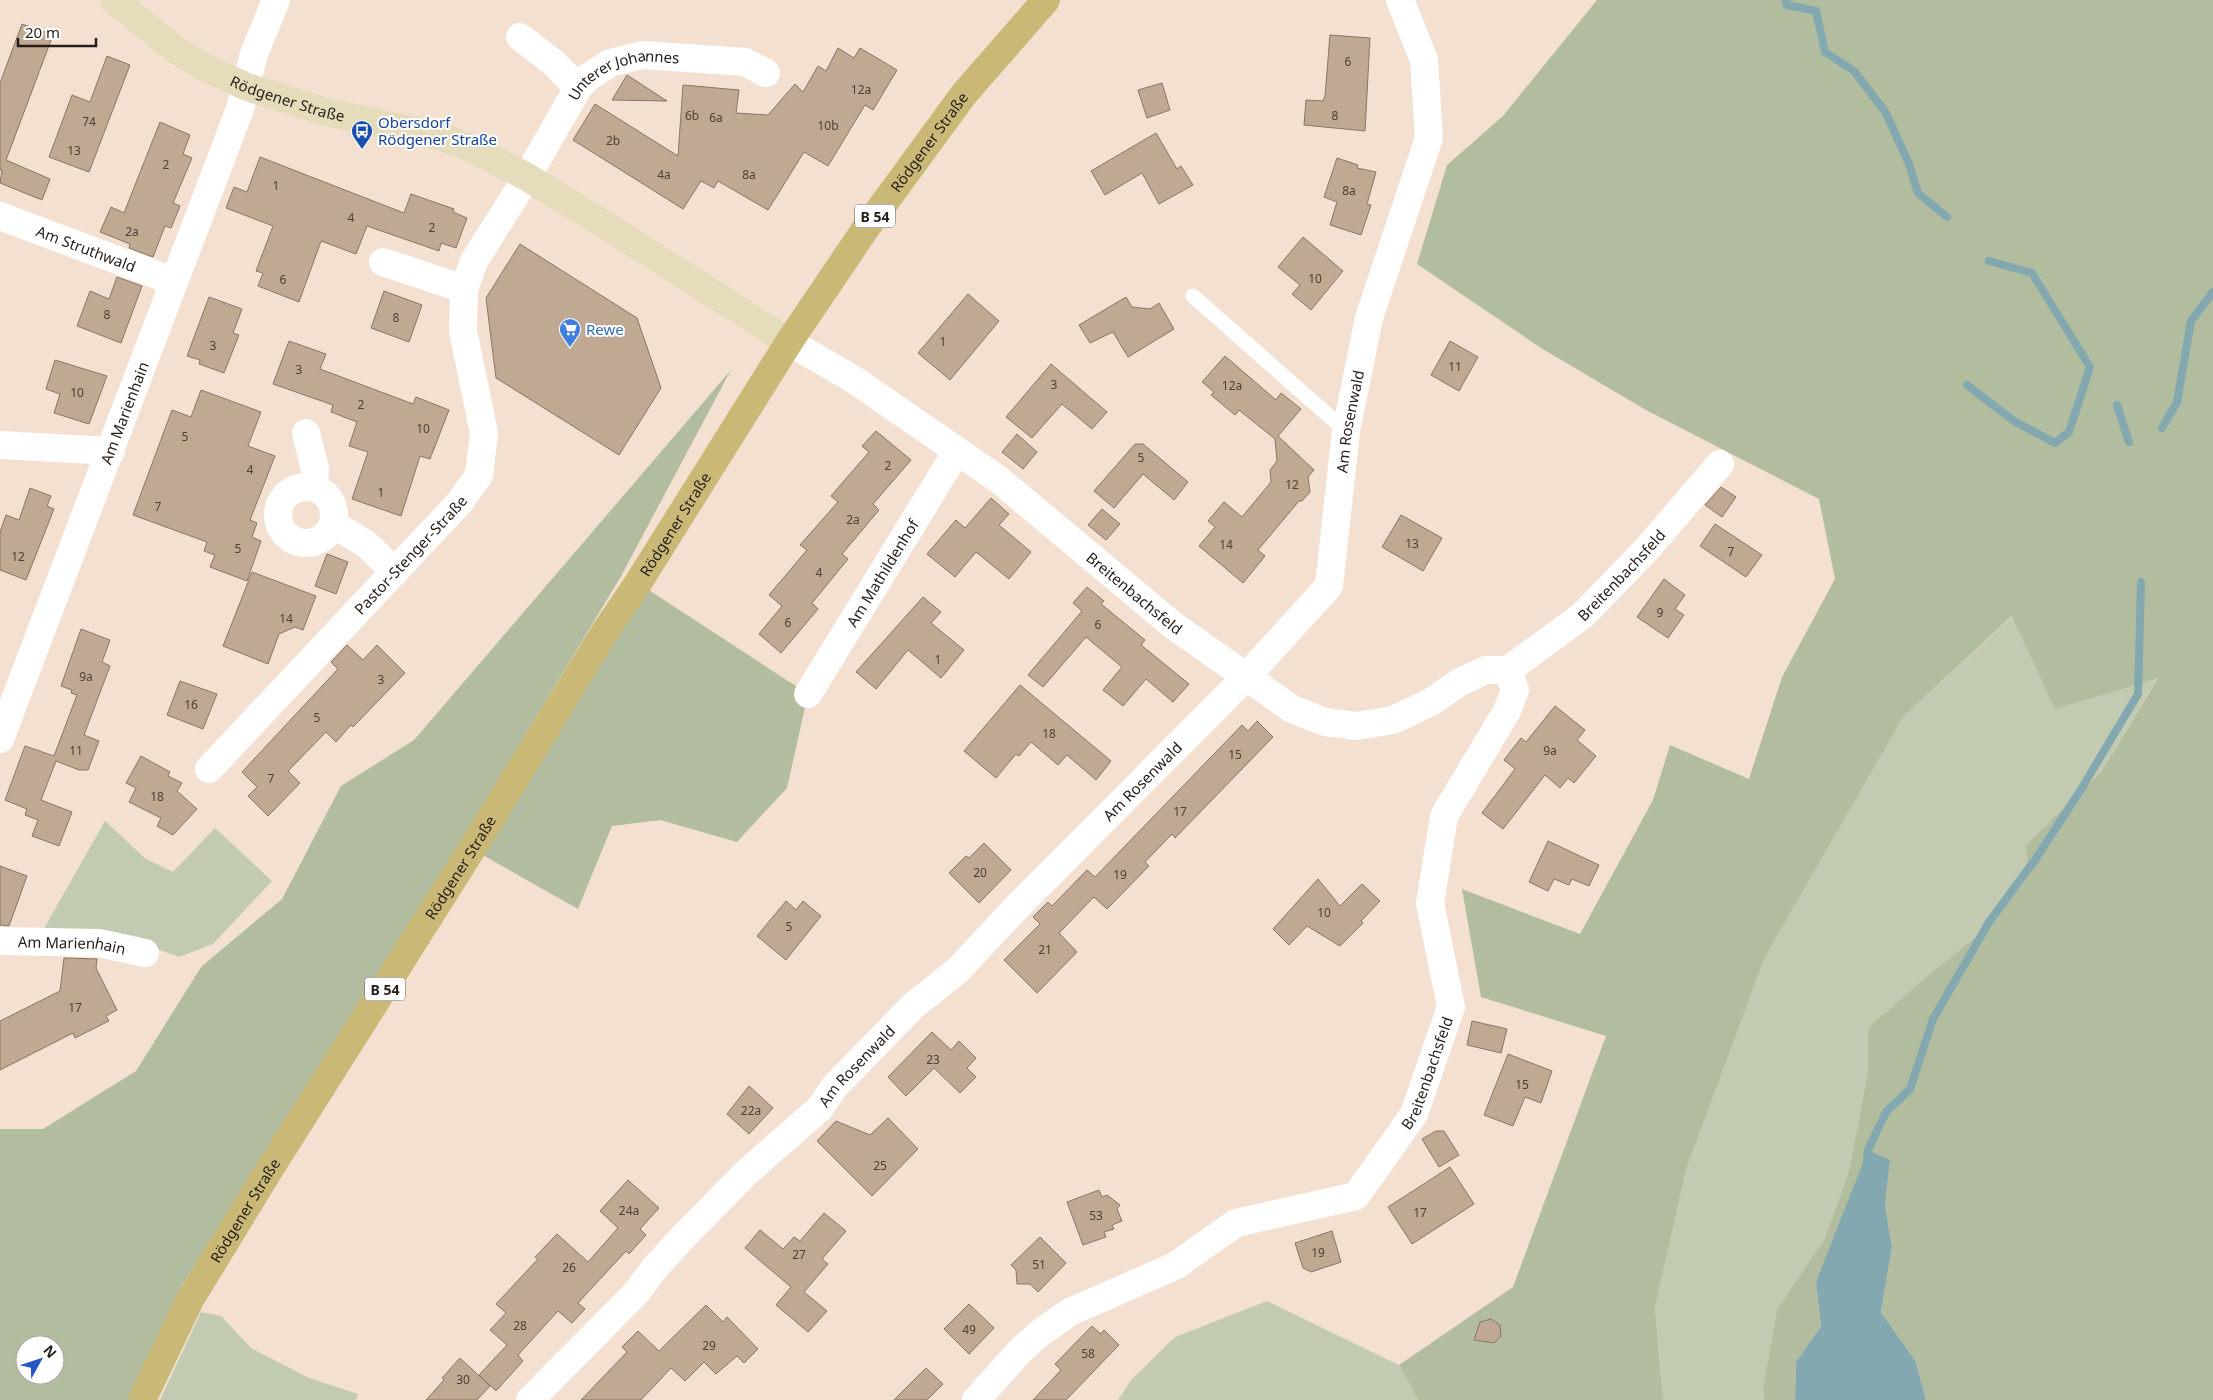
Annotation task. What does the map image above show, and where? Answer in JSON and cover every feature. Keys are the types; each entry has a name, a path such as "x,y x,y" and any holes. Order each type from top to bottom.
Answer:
{"main road":[{"name":"Rödgener Straße","path":"114,0 176,50 206,68 246,87 326,112 443,136 477,150 527,177 789,342"},
{"name":"Rödgener Straße","path":"142,1400 191,1298 258,1188 441,898 604,633 638,583 789,342 866,228 964,94 1046,0"}],"street":[{"name":"Am Marienhain","path":"0,738 111,452 173,281 240,109 254,54 276,0"},
{"name":"Am Rosenwald","path":"530,1400 637,1292 653,1270 728,1192 775,1146 808,1119 835,1086 913,1006 957,971 1016,908 1246,677 1329,586 1346,431 1369,318 1429,138 1424,60 1400,0"},
{"path":"520,37 554,63 578,88"},
{"name":"Unterer Johannes","path":"527,177 578,88 587,78 610,63 643,55 745,62 766,74"},
{"name":"Pastor-Stenger-Straße","path":"208,769 460,502 479,475 484,433 463,331 464,289 474,261 527,177"},
{"name":"Am Struthwald","path":"0,216 173,281"},
{"path":"383,262 464,289"},
{"name":"Breitenbachsfeld","path":"789,342 853,379 998,479 1174,626 1292,709 1325,722 1356,726 1393,720 1431,702 1460,682 1486,670 1508,670 1583,615 1646,550 1720,464"},
{"path":"306,433 315,469 314,487"},
{"path":"0,446 111,452"},
{"name":"Am Mathildenhof","path":"808,694 958,451"},
{"path":"314,487 329,497 333,506 333,524 322,539 303,544 286,536 280,527 278,518 282,500 295,488 314,487"},
{"path":"333,524 366,544 395,572"},
{"name":"Breitenbachsfeld","path":"976,1400 1018,1353 1040,1333 1070,1312 1175,1266 1236,1223 1356,1196 1414,1114 1450,1007 1430,903 1444,816 1507,712 1515,690 1508,670"},
{"name":"Am Marienhain","path":"0,941 99,943 145,953"}],"lane":[{"path":"1193,296 1346,431"}],"green space":[{"path":"1597,0 2213,0 2213,1400 1926,1400 1916,1362 1881,1312 1892,1247 1885,1206 1890,1160 1816,1282 1821,1326 1796,1362 1795,1400 1764,1400 1763,1389 1777,1309 1824,1240 1849,1171 1868,1071 1868,1028 1927,976 1990,926 2030,874 2025,846 2102,771 2158,678 2055,709 2012,616 1904,716 1765,957 1686,1170 1655,1308 1663,1400 1418,1400 1399,1365 1513,1287 1606,1036 1481,997 1462,889 1580,934 1653,800 1670,745 1749,779 1782,677 1835,579 1819,499 1646,410 1541,348 1417,264 1447,165 1503,116"},
{"path":"731,370 620,578 454,854 180,1289 132,1400 0,1400 0,1129 43,1129 136,1071 201,967 282,899 341,786 414,740"},
{"path":"638,583 808,694 787,788 737,842 660,820 612,826 578,909 472,849"},
{"path":"2013,616 2158,677 2102,771 2026,846 2030,874 1990,926 1927,976 1868,1028 1868,1071 1849,1171 1824,1240 1777,1309 1763,1389 1764,1400 1663,1400 1655,1308 1686,1170 1765,957 1904,716"},
{"path":"105,821 146,859 173,872 215,828 272,881 213,944 179,957 135,941 42,932"},
{"path":"1267,1301 1399,1365 1418,1400 1118,1400 1131,1380 1175,1337"},
{"path":"201,1312 221,1316 251,1348 309,1378 358,1394 356,1400 160,1400"}],"water":[{"path":"1868,1150 1890,1160 1885,1206 1892,1247 1881,1312 1916,1362 1926,1400 1795,1400 1796,1362 1821,1326 1816,1282"}],"building":[{"path":"22,24 53,35 6,160 50,179 42,200 0,183 2,170 0,170 0,83"},
{"path":"1330,35 1370,38 1365,131 1304,125 1306,100 1323,101 1325,96"},
{"path":"838,48 854,58 860,48 897,70 873,110 865,105 828,166 804,152 768,210 718,181 714,188 701,181 683,209 573,140 595,104 678,156 683,85 739,90 736,113 768,115 795,84 803,92 818,66 826,71"},
{"path":"107,56 130,65 89,172 49,157 72,95 90,102"},
{"path":"627,75 667,101 612,100"},
{"path":"1162,83 1170,110 1147,118 1138,90"},
{"path":"160,122 190,135 183,154 192,158 173,203 180,206 171,228 165,226 153,257 129,248 130,244 100,232 111,207 124,213"},
{"path":"1156,133 1177,169 1181,166 1193,185 1159,204 1142,173 1105,195 1091,171"},
{"path":"260,157 404,213 411,194 454,209 453,212 467,218 456,248 441,243 439,251 367,226 356,254 321,241 299,302 258,286 263,273 256,271 273,226 226,208 234,187 247,192"},
{"path":"1337,158 1358,165 1357,168 1376,172 1367,204 1371,205 1361,235 1330,225 1337,202 1324,197"},
{"path":"1303,237 1343,271 1311,310 1292,294 1300,285 1278,267"},
{"name":"Rewe","path":"520,244 637,318 661,388 619,455 496,378 486,298"},
{"path":"117,277 142,286 121,343 77,326 90,291 109,299"},
{"path":"384,291 422,305 409,342 371,328"},
{"path":"968,294 999,321 950,380 918,353"},
{"path":"209,297 242,309 233,333 239,335 224,373 199,364 200,360 187,356"},
{"path":"1126,297 1132,307 1150,309 1159,303 1174,329 1128,357 1113,332 1090,343 1079,325"},
{"path":"289,341 326,354 320,369 413,404 416,397 449,410 430,459 420,456 401,516 352,499 368,452 349,446 357,422 331,412 333,405 273,384"},
{"path":"1450,341 1478,357 1459,391 1431,375"},
{"path":"1225,356 1276,400 1281,393 1301,409 1278,436 1314,470 1308,477 1310,492 1302,501 1299,501 1258,550 1265,556 1243,583 1199,546 1215,527 1208,521 1224,502 1242,517 1271,482 1270,470 1277,461 1275,439 1239,410 1235,415 1211,395 1214,392 1202,382"},
{"path":"55,360 107,376 89,424 54,413 60,394 46,389"},
{"path":"1051,364 1107,412 1092,429 1062,404 1032,438 1006,417"},
{"path":"201,390 261,412 248,446 275,456 250,520 257,523 252,537 261,541 247,581 210,567 215,555 204,551 207,542 133,515 172,410 191,417"},
{"path":"876,431 911,460 873,504 879,510 842,554 848,559 812,603 818,609 781,653 759,634 782,606 769,595 807,550 800,545 838,502 831,496 869,452 862,446"},
{"path":"1017,434 1037,452 1023,469 1002,452"},
{"path":"1135,444 1143,444 1188,482 1174,500 1143,474 1114,508 1094,491"},
{"path":"1721,487 1736,497 1722,517 1705,505"},
{"path":"30,488 51,496 47,506 54,509 26,580 0,570 0,532 6,515 19,520"},
{"path":"991,498 1009,514 999,525 1031,552 1009,579 976,552 955,577 927,554 956,520 965,528"},
{"path":"1102,509 1120,524 1106,540 1088,525"},
{"path":"1401,515 1442,538 1423,571 1382,547"},
{"path":"1715,524 1762,555 1746,577 1700,546"},
{"path":"327,554 348,562 336,594 315,586"},
{"path":"252,572 316,596 303,630 295,627 279,634 268,664 223,646"},
{"path":"1664,579 1685,595 1675,609 1684,615 1668,638 1637,617"},
{"path":"1087,587 1104,601 1101,604 1145,640 1141,645 1189,684 1173,702 1146,679 1123,706 1103,690 1122,667 1086,637 1043,687 1028,675 1082,611 1073,603"},
{"path":"923,597 941,612 931,623 964,650 941,678 908,650 876,689 856,672"},
{"path":"81,629 110,640 102,662 110,666 84,735 99,741 88,770 79,770 56,761 41,800 72,812 59,846 32,836 38,820 25,815 27,809 5,800 25,746 54,756 77,695 71,693 72,690 61,686"},
{"path":"347,645 363,660 377,645 405,673 336,742 326,732 288,771 300,783 268,816 248,796 257,787 242,772 338,669 331,662"},
{"path":"180,681 217,694 203,729 167,715"},
{"path":"1020,685 1111,761 1096,780 1067,755 1058,765 1031,742 1019,756 1016,754 996,778 964,751"},
{"path":"1555,706 1585,730 1577,740 1596,756 1574,783 1568,778 1560,788 1545,775 1503,829 1482,813 1515,769 1504,760 1521,738 1526,742"},
{"path":"1257,721 1273,737 1175,838 1172,834 1145,862 1149,866 1107,909 1094,897 1059,933 1077,952 1037,993 1004,960 1040,924 1033,917 1048,902 1052,906 1087,870 1095,877 1242,725 1248,731"},
{"path":"141,756 170,772 168,776 182,783 177,791 197,809 173,835 157,826 161,818 129,802 136,788 126,783"},
{"path":"1548,841 1599,865 1589,886 1572,879 1569,885 1554,879 1548,891 1529,882"},
{"path":"984,843 1011,870 979,903 949,873 966,856 969,858"},
{"path":"0,866 27,876 9,926 0,925"},
{"path":"1318,879 1340,906 1362,884 1380,901 1361,921 1363,923 1340,946 1307,926 1289,945 1273,929"},
{"path":"786,901 796,910 803,901 821,916 786,960 757,936"},
{"path":"64,958 97,959 96,968 117,1010 106,1016 109,1021 75,1038 73,1033 0,1070 0,1021 60,991"},
{"path":"1472,1021 1507,1029 1501,1053 1467,1045"},
{"path":"932,1032 951,1050 959,1041 976,1058 967,1068 976,1077 960,1093 934,1068 906,1096 888,1077"},
{"path":"1508,1054 1552,1071 1541,1103 1525,1097 1513,1126 1484,1115"},
{"path":"749,1086 773,1108 749,1134 727,1114"},
{"path":"888,1118 918,1149 872,1196 817,1141 836,1121 870,1135"},
{"path":"1436,1131 1444,1131 1459,1155 1439,1167 1422,1139"},
{"path":"1450,1167 1474,1204 1412,1244 1388,1207"},
{"path":"628,1180 659,1208 640,1229 646,1235 629,1254 626,1251 578,1303 585,1309 572,1323 558,1311 518,1355 523,1361 496,1391 479,1375 507,1345 490,1330 506,1313 496,1304 538,1259 535,1257 557,1234 588,1262 618,1228 600,1211"},
{"path":"1099,1190 1102,1197 1107,1195 1120,1205 1117,1209 1122,1221 1112,1225 1114,1229 1104,1232 1106,1237 1083,1245 1067,1202"},
{"path":"824,1213 846,1231 822,1259 828,1264 804,1292 827,1311 808,1332 776,1305 791,1287 745,1248 760,1230 783,1249 794,1237 800,1241"},
{"path":"1332,1231 1341,1262 1311,1272 1303,1268 1295,1243"},
{"path":"1040,1237 1066,1263 1038,1292 1030,1284 1017,1284 1016,1270 1011,1265"},
{"path":"969,1304 994,1328 969,1354 944,1329"},
{"path":"706,1305 723,1322 727,1317 758,1349 744,1363 737,1356 716,1374 704,1362 685,1381 671,1368 641,1400 581,1400 627,1352 622,1347 638,1331 659,1351"},
{"path":"1491,1319 1500,1325 1501,1336 1494,1343 1474,1340 1480,1322"},
{"path":"1092,1326 1101,1334 1104,1330 1119,1345 1066,1400 1033,1400 1061,1370 1055,1364"},
{"path":"460,1358 490,1386 477,1400 426,1400 444,1380 442,1378"},
{"path":"926,1368 943,1384 927,1400 894,1400"}],"waterway":[{"path":"1786,0 1787,5 1816,11 1825,52 1854,71 1886,113 1909,164 1918,193 1947,217"},
{"path":"1967,385 2014,421 2055,443 2069,432 2090,367 2032,273 1989,261"},
{"path":"2162,428 2177,402 2191,321 2213,292"},
{"path":"2117,405 2129,442"},
{"path":"1867,1160 1868,1150 1886,1112 1910,1089 1933,1019 1989,922 2035,860 2080,791 2138,694 2141,582"}],"place":[{"name":"Obersdorf Rödgener Straße","path":"362,150"},
{"name":"Rewe","path":"570,348"}]}
